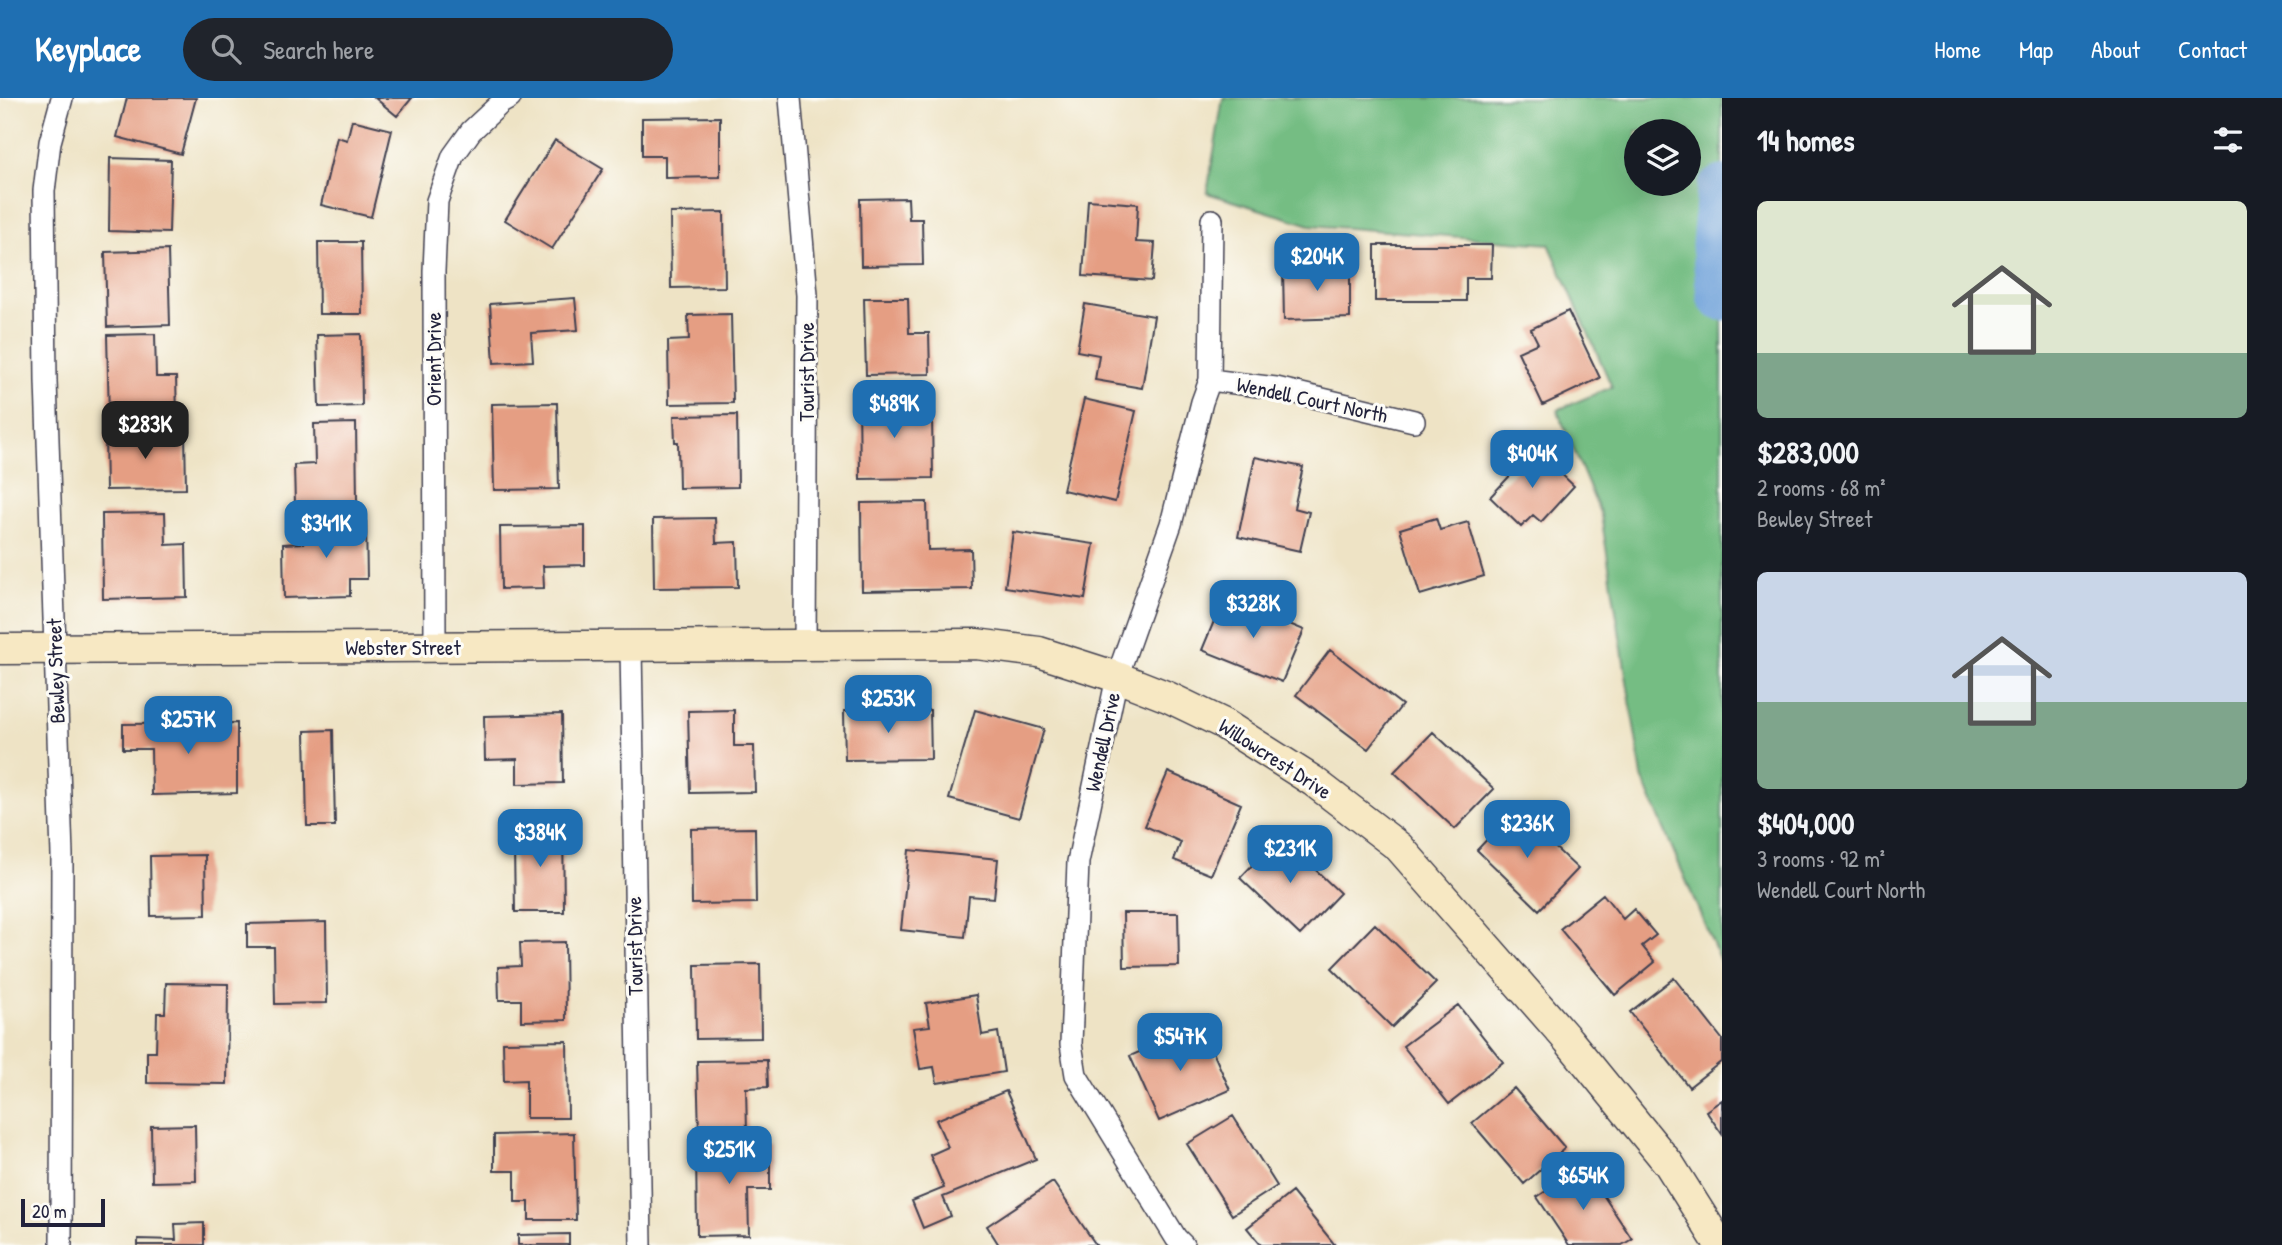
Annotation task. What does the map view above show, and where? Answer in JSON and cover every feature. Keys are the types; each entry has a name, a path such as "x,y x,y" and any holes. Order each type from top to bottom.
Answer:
{"street":[{"name":"Bewley Street","path":"61,1245 62,855 46,381 44,191 50,142 62,98"},
{"name":"Orient Drive","path":"435,648 434,271 437,201 453,156 471,131 510,98"},
{"name":"Tourist Drive","path":"789,98 807,295 805,646"},
{"name":"Wendell Drive","path":"1183,1245 1176,1238 1076,1075 1071,1044 1077,862 1117,677 1171,524 1210,380 1212,220"},
{"name":"Wendell Court North","path":"1210,380 1276,388 1414,421"},
{"name":"Willowcrest Drive","path":"805,646 976,644 1039,652 1168,697 1222,723 1313,781 1399,847 1568,1040 1669,1164 1720,1245"},
{"name":"Webster Street","path":"0,649 805,646"},
{"name":"Tourist Drive","path":"631,647 641,1245"}],"green space":[{"path":"1223,98 1722,98 1722,965 1642,777 1601,515 1557,410 1612,387 1549,244 1310,225 1207,193"}],"building":[{"path":"127,98 196,98 181,154 117,137"},
{"path":"375,98 412,98 397,116"},
{"path":"720,117 720,177 665,178 665,156 642,156 642,118"},
{"path":"352,120 392,130 371,217 321,205 337,137 347,140"},
{"path":"555,140 603,169 552,249 505,220"},
{"path":"110,158 171,160 169,233 109,231"},
{"path":"908,198 909,219 922,219 923,265 861,266 860,199"},
{"path":"1088,200 1138,204 1136,242 1155,243 1152,281 1083,276"},
{"path":"724,212 725,287 671,288 670,213"},
{"path":"318,242 361,242 362,314 319,314"},
{"path":"1375,245 1492,245 1491,278 1466,278 1466,301 1375,301"},
{"path":"168,250 170,325 107,327 105,252"},
{"path":"1350,267 1350,318 1284,320 1283,269"},
{"path":"575,298 578,330 531,333 533,361 494,363 490,304"},
{"path":"864,298 908,298 909,333 929,333 930,374 866,375"},
{"path":"1085,304 1154,316 1142,388 1095,380 1099,355 1077,351"},
{"path":"1568,311 1600,378 1543,405 1518,352 1538,343 1531,329"},
{"path":"731,314 733,403 669,404 668,341 689,340 688,315"},
{"path":"155,334 156,377 176,377 177,416 109,417 107,335"},
{"path":"361,334 362,406 319,407 317,335"},
{"path":"908,396 908,417 932,416 933,478 860,479 859,397"},
{"path":"1084,399 1136,411 1115,502 1063,490"},
{"path":"557,403 559,489 494,490 492,404"},
{"path":"737,415 738,487 679,488 678,442 675,442 674,416"},
{"path":"356,423 357,503 295,504 294,465 315,464 314,424"},
{"path":"185,432 186,489 106,490 105,433"},
{"path":"1535,449 1574,486 1541,522 1533,515 1521,527 1490,497"},
{"path":"1255,457 1303,467 1294,508 1309,512 1300,551 1238,537"},
{"path":"927,502 928,550 971,549 972,589 862,591 861,503"},
{"path":"165,513 166,545 186,544 187,597 103,599 102,514"},
{"path":"715,518 716,543 737,542 738,587 654,588 653,519"},
{"path":"1436,518 1440,530 1468,522 1484,576 1420,595 1400,529"},
{"path":"366,522 367,579 350,579 350,596 284,598 283,544 304,543 303,524"},
{"path":"585,526 585,565 543,566 544,588 501,589 500,527"},
{"path":"1013,532 1094,544 1085,599 1005,587"},
{"path":"1224,597 1304,630 1282,682 1202,650"},
{"path":"1330,650 1402,705 1368,749 1296,695"},
{"path":"734,710 734,746 754,746 755,792 690,793 688,711"},
{"path":"930,710 931,759 845,760 844,711"},
{"path":"975,710 1044,729 1019,818 949,799"},
{"path":"562,714 563,783 517,784 517,759 485,760 484,716"},
{"path":"237,723 237,793 152,795 151,749 123,749 123,724"},
{"path":"333,730 335,826 307,826 305,731"},
{"path":"1433,732 1494,789 1455,829 1394,772"},
{"path":"1168,772 1241,804 1211,875 1174,860 1181,842 1145,826"},
{"path":"1515,810 1578,869 1539,910 1477,850"},
{"path":"563,824 564,912 515,912 514,847 520,847 519,825"},
{"path":"755,828 756,903 692,904 691,829"},
{"path":"1280,836 1340,893 1300,935 1240,878"},
{"path":"909,850 998,859 994,898 969,896 965,937 901,930"},
{"path":"205,855 206,915 151,916 150,856"},
{"path":"1603,894 1623,919 1634,909 1656,935 1642,946 1655,962 1615,995 1560,929"},
{"path":"1123,913 1178,913 1179,966 1124,967"},
{"path":"326,922 327,1003 275,1004 274,947 247,947 247,924"},
{"path":"1375,924 1436,983 1392,1027 1332,968"},
{"path":"565,942 566,1020 521,1021 521,1000 499,1000 498,967 521,966 520,943"},
{"path":"760,964 761,1038 696,1039 695,965"},
{"path":"1674,978 1722,1039 1722,1061 1689,1087 1630,1012"},
{"path":"166,983 228,984 227,1084 147,1083 147,1052 156,1052 157,1013 165,1013"},
{"path":"976,995 982,1035 998,1032 1004,1072 937,1083 934,1067 920,1069 913,1028 930,1026 926,1003"},
{"path":"1458,1005 1503,1062 1449,1104 1403,1046"},
{"path":"1201,1025 1230,1090 1159,1121 1130,1056"},
{"path":"567,1041 568,1118 526,1118 526,1080 504,1081 503,1042"},
{"path":"767,1060 768,1087 746,1088 747,1131 699,1132 697,1061"},
{"path":"1514,1088 1565,1148 1524,1184 1472,1123"},
{"path":"1006,1091 1036,1159 943,1197 951,1216 923,1228 912,1201 944,1188 930,1155 948,1147 936,1120"},
{"path":"1722,1100 1722,1134 1706,1111"},
{"path":"1233,1116 1277,1186 1232,1215 1187,1144"},
{"path":"195,1125 196,1181 152,1182 151,1126"},
{"path":"574,1133 576,1220 529,1220 529,1202 515,1202 515,1171 494,1171 494,1135"},
{"path":"770,1144 770,1190 748,1190 749,1235 697,1236 696,1146"},
{"path":"1584,1166 1632,1239 1622,1245 1569,1245 1537,1197"},
{"path":"1053,1182 1096,1245 999,1245 987,1226"},
{"path":"1292,1192 1335,1245 1261,1245 1247,1228"},
{"path":"204,1223 204,1245 138,1245 138,1239 176,1240 175,1224"},
{"path":"569,1234 569,1245 518,1245 518,1235"}],"waterway":[{"path":"1722,191 1717,245 1722,295"},
{"path":"1717,245 1722,242"}]}
